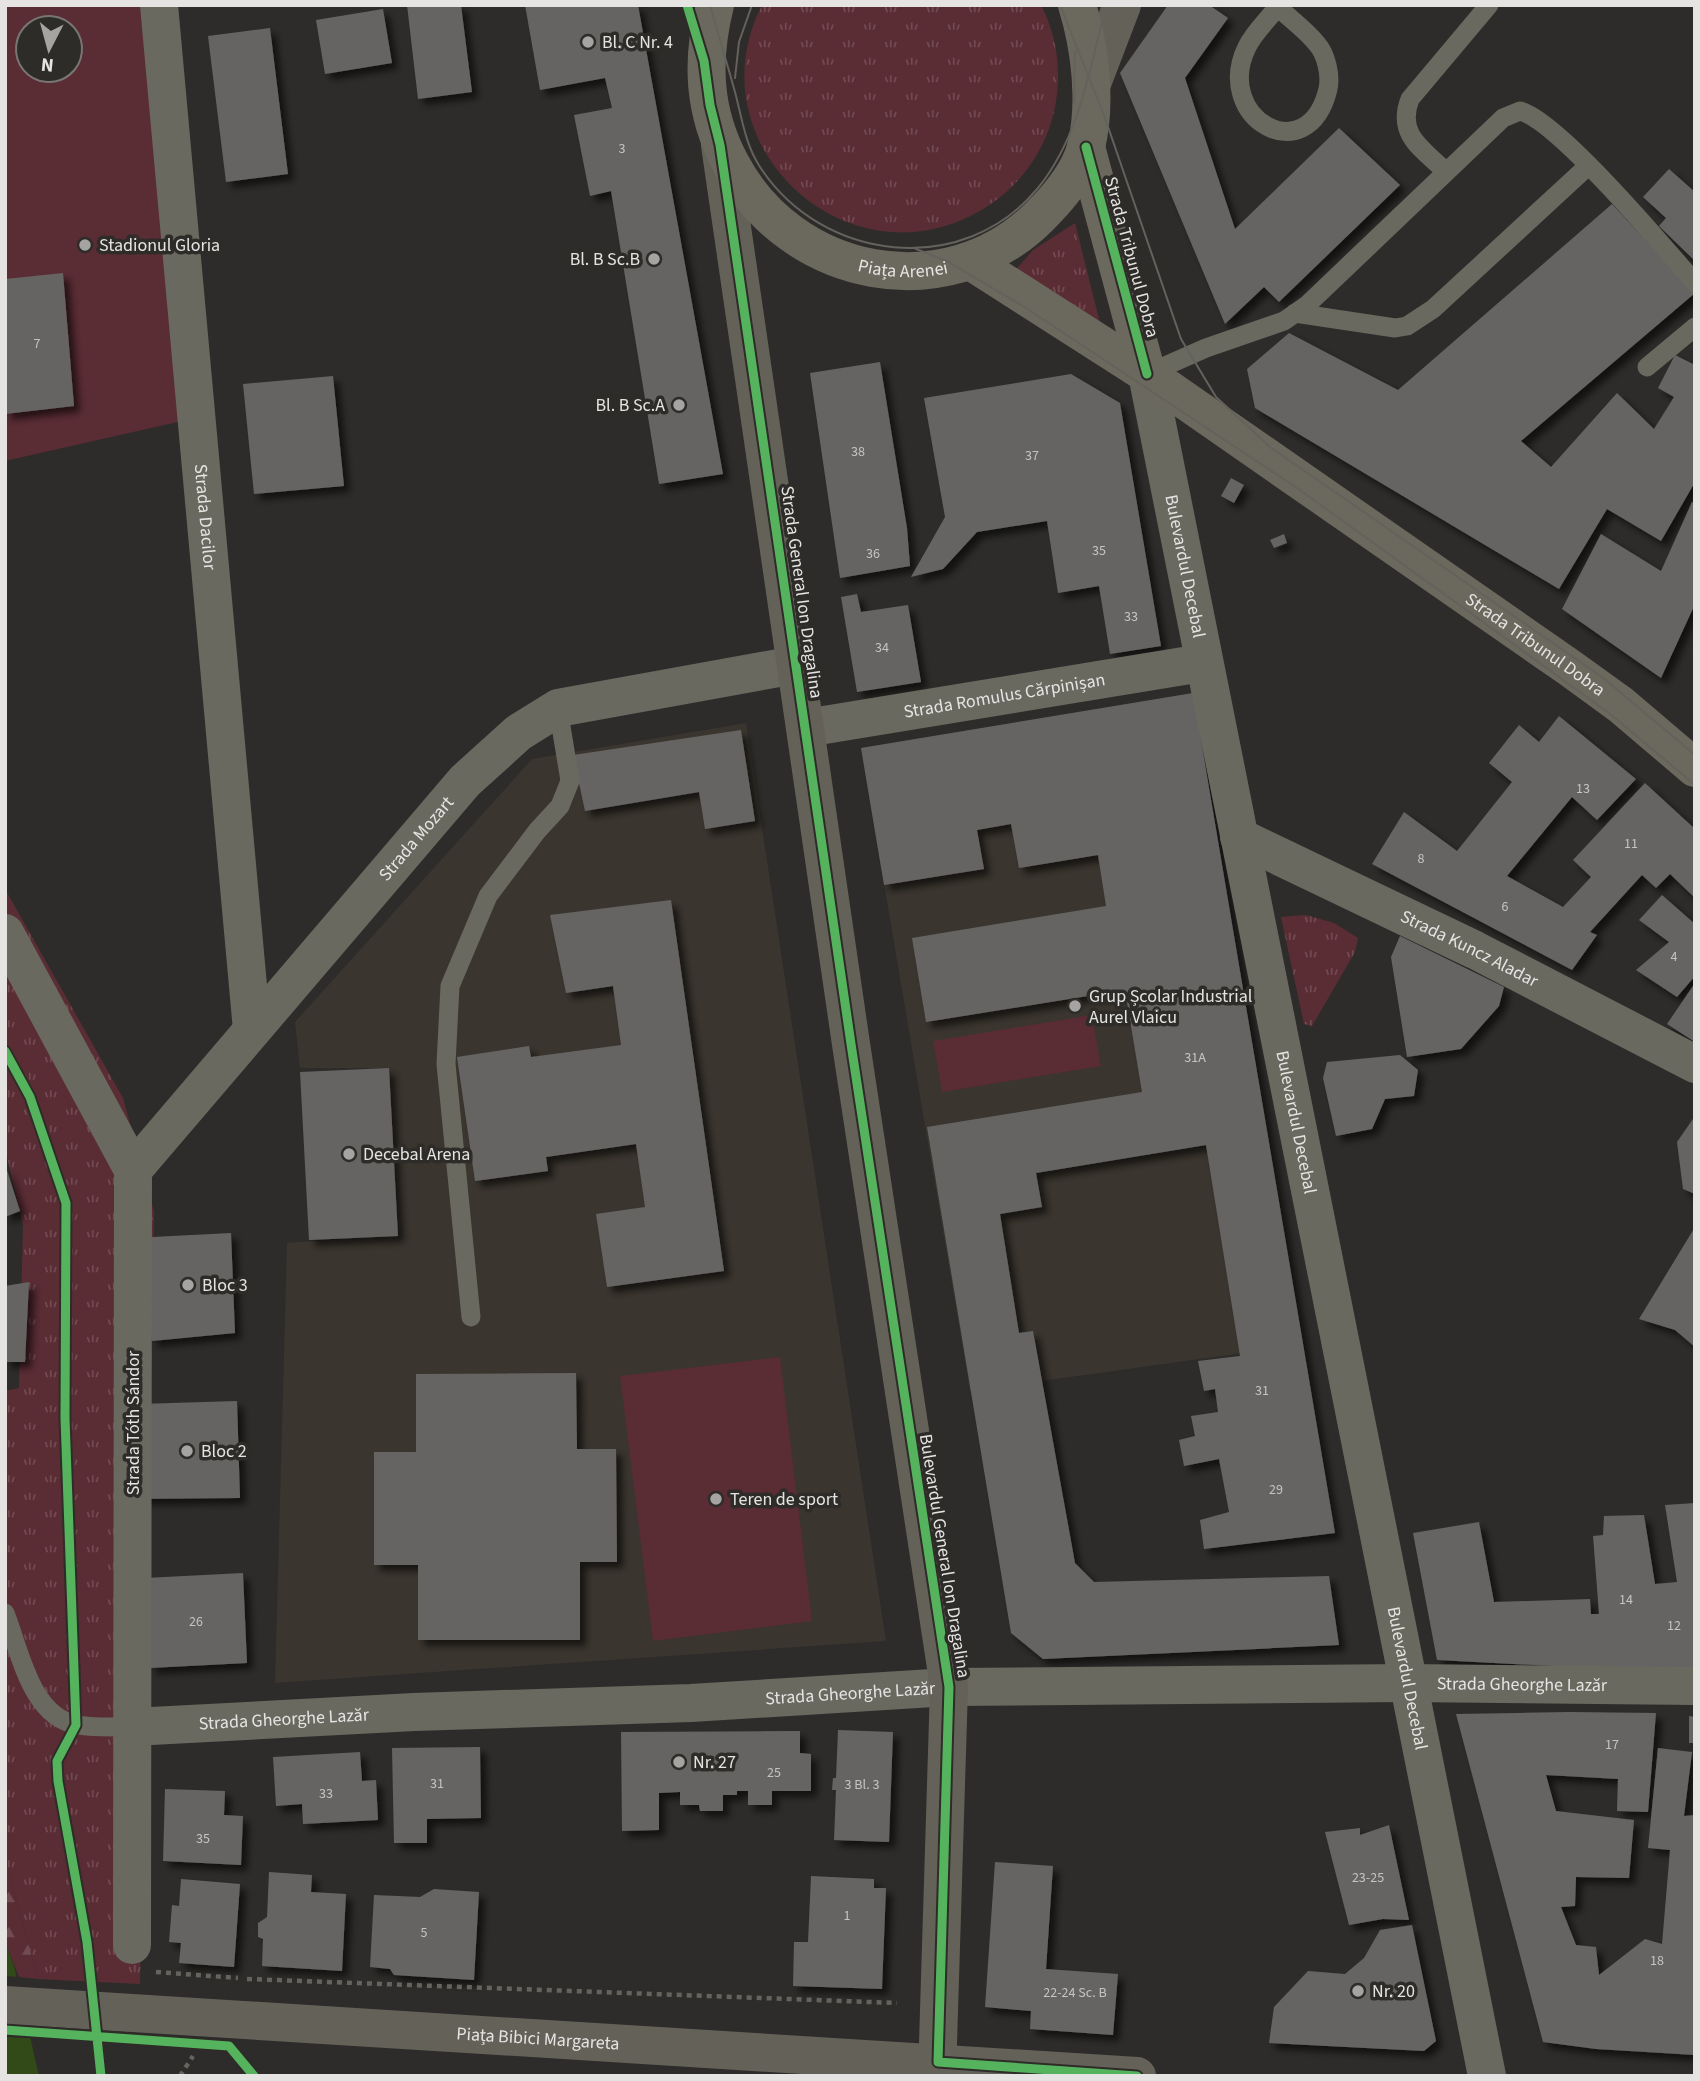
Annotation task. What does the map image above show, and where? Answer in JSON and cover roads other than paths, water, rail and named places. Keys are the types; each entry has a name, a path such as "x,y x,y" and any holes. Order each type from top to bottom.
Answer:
{"main road":[{"path":"687,5 704,61"},
{"name":"Piața Arenei","path":"715,5 704,61 710,105 720,145 753,200 789,233 823,253 868,266 907,271 944,270 972,262 1025,231 1068,185 1086,148 1091,86 1077,5"},
{"path":"1091,86 1122,5"},
{"name":"Strada General Ion Dragalina","path":"720,145 851,1044"},
{"name":"Strada Tribunul Dobra","path":"1086,148 1147,374 1570,668 1621,705 1695,768"},
{"path":"972,262 1147,374"},
{"name":"Bulevardul General Ion Dragalina","path":"851,1044 949,1687 938,2069"},
{"name":"Piața Bibici Margareta","path":"5,2005 667,2048 938,2069 1137,2076"},
{"path":"667,2048 692,2064 731,2076"}],"street":[{"name":"Strada Dacilor","path":"159,5 252,1030"},
{"name":"Bulevardul Decebal","path":"1147,374 1202,663 1486,2076"},
{"name":"Strada Romulus Cărpinișan","path":"806,728 1202,663"},
{"name":"Strada Mozart","path":"133,1170 465,781 518,733 558,708 795,665"},
{"name":"Strada Kuncz Aladar","path":"1239,837 1475,950 1695,1064"},
{"name":"Strada Tóth Sándor","path":"5,933 133,1170 132,1727 139,1958"},
{"name":"Strada Gheorghe Lazăr","path":"132,1727 414,1712 691,1703 949,1687 1406,1683 1695,1686"}],"lane":[{"path":"1446,172 1410,136 1404,124 1405,111 1410,99 1489,5"},
{"path":"1278,6 1318,45 1326,62 1329,83 1325,100 1315,116 1303,127 1287,132 1268,129 1252,118 1243,101 1240,81 1247,46 1278,6"},
{"path":"1147,374 1216,344 1284,321 1503,118 1520,111 1530,113 1616,193 1695,283"},
{"path":"1295,313 1377,326 1407,326 1433,309 1588,166"},
{"path":"1647,367 1695,327"},
{"path":"471,1317 446,1063 450,986 488,896 537,831 560,806 570,781 558,708"},
{"path":"5,1613 40,1703 52,1716 76,1725 132,1727"}],"tram line":[{"path":"710,5 747,140 760,167 787,199 819,223 855,239 894,247 933,246 972,236 1007,217 1038,188 1052,168 1074,124 1089,77 1106,5"},
{"path":"735,78 739,42 752,5"},
{"path":"1060,5 1105,118 1181,339 1216,397 1270,447 1602,677 1695,755"},
{"path":"1074,103 1075,51"},
{"path":"916,249 947,261 1026,308 1300,490 1609,713 1695,785"}],"place":[{"name":"Bl. C Nr. 4","path":"588,42"},
{"name":"Stadionul Gloria","path":"85,245"},
{"name":"Bl. B Sc.B","path":"654,259"},
{"name":"Bl. B Sc.A","path":"679,405"},
{"name":"Grup Școlar Industrial Aurel Vlaicu","path":"1075,1006"},
{"name":"Decebal Arena","path":"349,1154"},
{"name":"Bloc 3","path":"188,1285"},
{"name":"Bloc 2","path":"187,1451"},
{"name":"Teren de sport","path":"716,1499"},
{"name":"Nr. 27","path":"679,1762"},
{"name":"Nr. 20","path":"1358,1991"}]}
